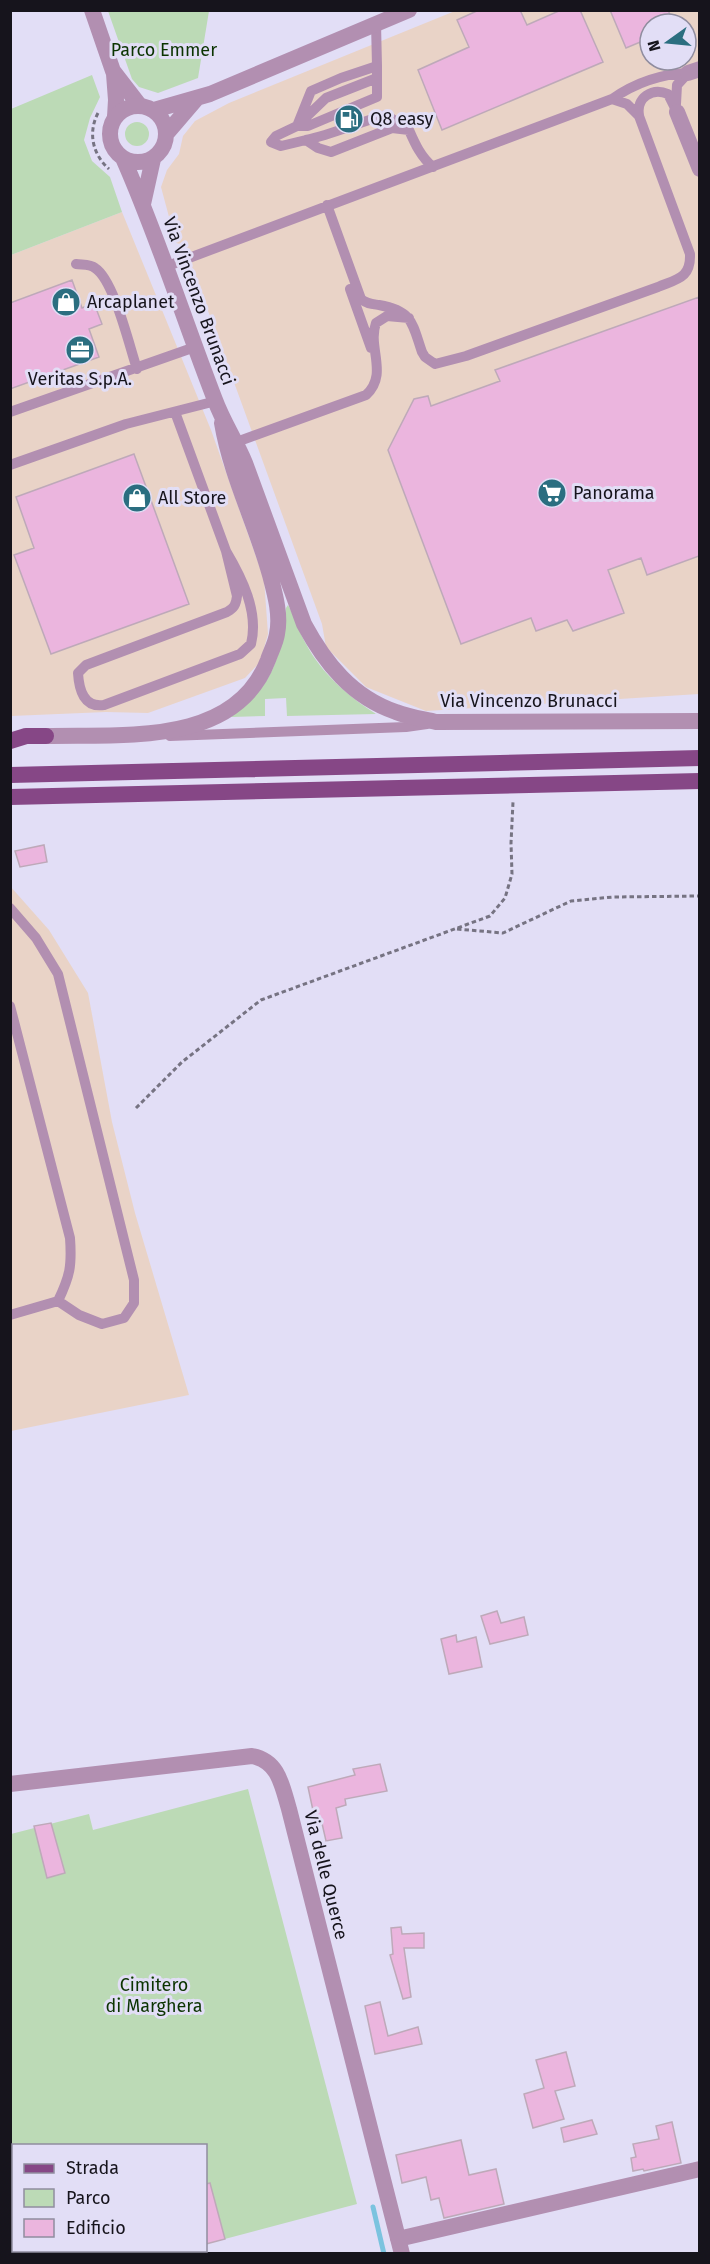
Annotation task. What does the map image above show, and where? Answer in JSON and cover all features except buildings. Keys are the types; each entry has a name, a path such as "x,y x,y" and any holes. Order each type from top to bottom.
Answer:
{"main road":[{"path":"10,741 26,736 46,736"},
{"path":"10,775 699,758"},
{"path":"10,797 699,781"}],"street":[{"path":"92,10 113,70 117,100 108,112 111,144 123,159 141,163 153,159 163,148 167,133 198,98"},
{"path":"108,112 131,107 147,108 198,98 409,10"},
{"path":"113,70 147,108 165,124 167,133"},
{"path":"677,112 699,169"},
{"name":"Via Vincenzo Brunacci","path":"123,159 143,204 231,444 304,624 337,675 365,698 395,712 436,722 699,721"},
{"name":"Via Vincenzo Brunacci","path":"143,204 153,159"},
{"name":"Via Vincenzo Brunacci","path":"46,736 153,733 205,723 229,709 263,674 277,634 278,607 231,444"},
{"name":"Via delle Querce","path":"10,1784 252,1756 261,1757 279,1773 400,2246"},
{"path":"400,2246 699,2169"}],"lane":[{"path":"376,23 377,97 386,115 409,130 417,149 433,166"},
{"path":"297,126 311,90 341,78 377,72"},
{"path":"377,72 326,98 297,126 276,136 271,142 281,146 336,133 360,121 386,115"},
{"path":"165,267 612,99 632,86 669,74 686,72"},
{"path":"677,112 676,89 680,81 693,72"},
{"path":"324,207 361,298 366,303 399,310 409,318 425,357 440,364 658,287 684,275 689,270 690,254 639,116 639,104 644,96 656,92 668,94 677,112"},
{"path":"297,126 308,126 377,97"},
{"path":"612,99 627,104 639,116"},
{"path":"306,140 318,148 331,152 392,128 409,130"},
{"path":"324,207 377,362"},
{"path":"76,264 92,266 101,273 109,285 137,369"},
{"path":"231,444 366,395 374,388 377,380 374,331 376,323 387,316 409,318"},
{"path":"10,412 195,347"},
{"path":"10,465 126,424 175,412 217,406"},
{"path":"175,412 226,551 237,596 234,607 227,612 86,664 78,673 80,688 88,703 92,706 104,705 240,654 251,644 254,622 241,577 226,551"},
{"path":"153,733 172,736 406,728 436,722"},
{"path":"10,908 36,938 58,974 134,1280 134,1303 124,1318 102,1324 79,1315 58,1301"},
{"path":"10,1006 70,1238 72,1263 58,1301 10,1315"}],"path":[{"path":"108,112 93,124 93,144 101,162 114,173"},
{"path":"136,1108 182,1062 261,1000 489,916 506,898 512,874 511,843 515,785"},
{"path":"455,929 503,933 571,901 613,897 699,896"}],"shaded area":[{"path":"455,11 699,11 699,694 426,711 366,687 326,647 322,624 184,245 176,243 161,187 167,170 179,154 183,136 195,121 229,103"},
{"path":"122,212 211,430 264,579 268,634 260,662 245,678 148,713 106,712 11,716 11,255"},
{"path":"10,886 49,930 88,993 112,1122 135,1213 189,1395 11,1431"}],"green space":[{"name":"Parco Emmer","path":"108,11 209,11 198,78 158,93 139,87 132,79"},
{"path":"92,75 100,97 90,118 84,140 92,161 110,177 122,212 11,255 11,109"},
{"path":"132,122 142,122 149,129 149,139 142,146 132,146 125,139 125,129"},
{"path":"288,605 312,655 328,675 346,692 376,714 287,716 286,698 265,699 265,716 231,717 266,682 277,657"},
{"name":"Cimitero di Marghera","path":"248,1789 357,2204 207,2244 207,2144 12,2144 12,2252 177,2252 170,2254 11,2254 11,1834 89,1814 93,1830"}],"waterway":[{"path":"373,2207 384,2254"}],"place":[{"name":"Q8 easy","path":"349,119"},
{"name":"Arcaplanet","path":"66,302"},
{"name":"Veritas S.p.A.","path":"80,350"},
{"name":"Panorama","path":"552,493"},
{"name":"All Store","path":"137,498"}]}
